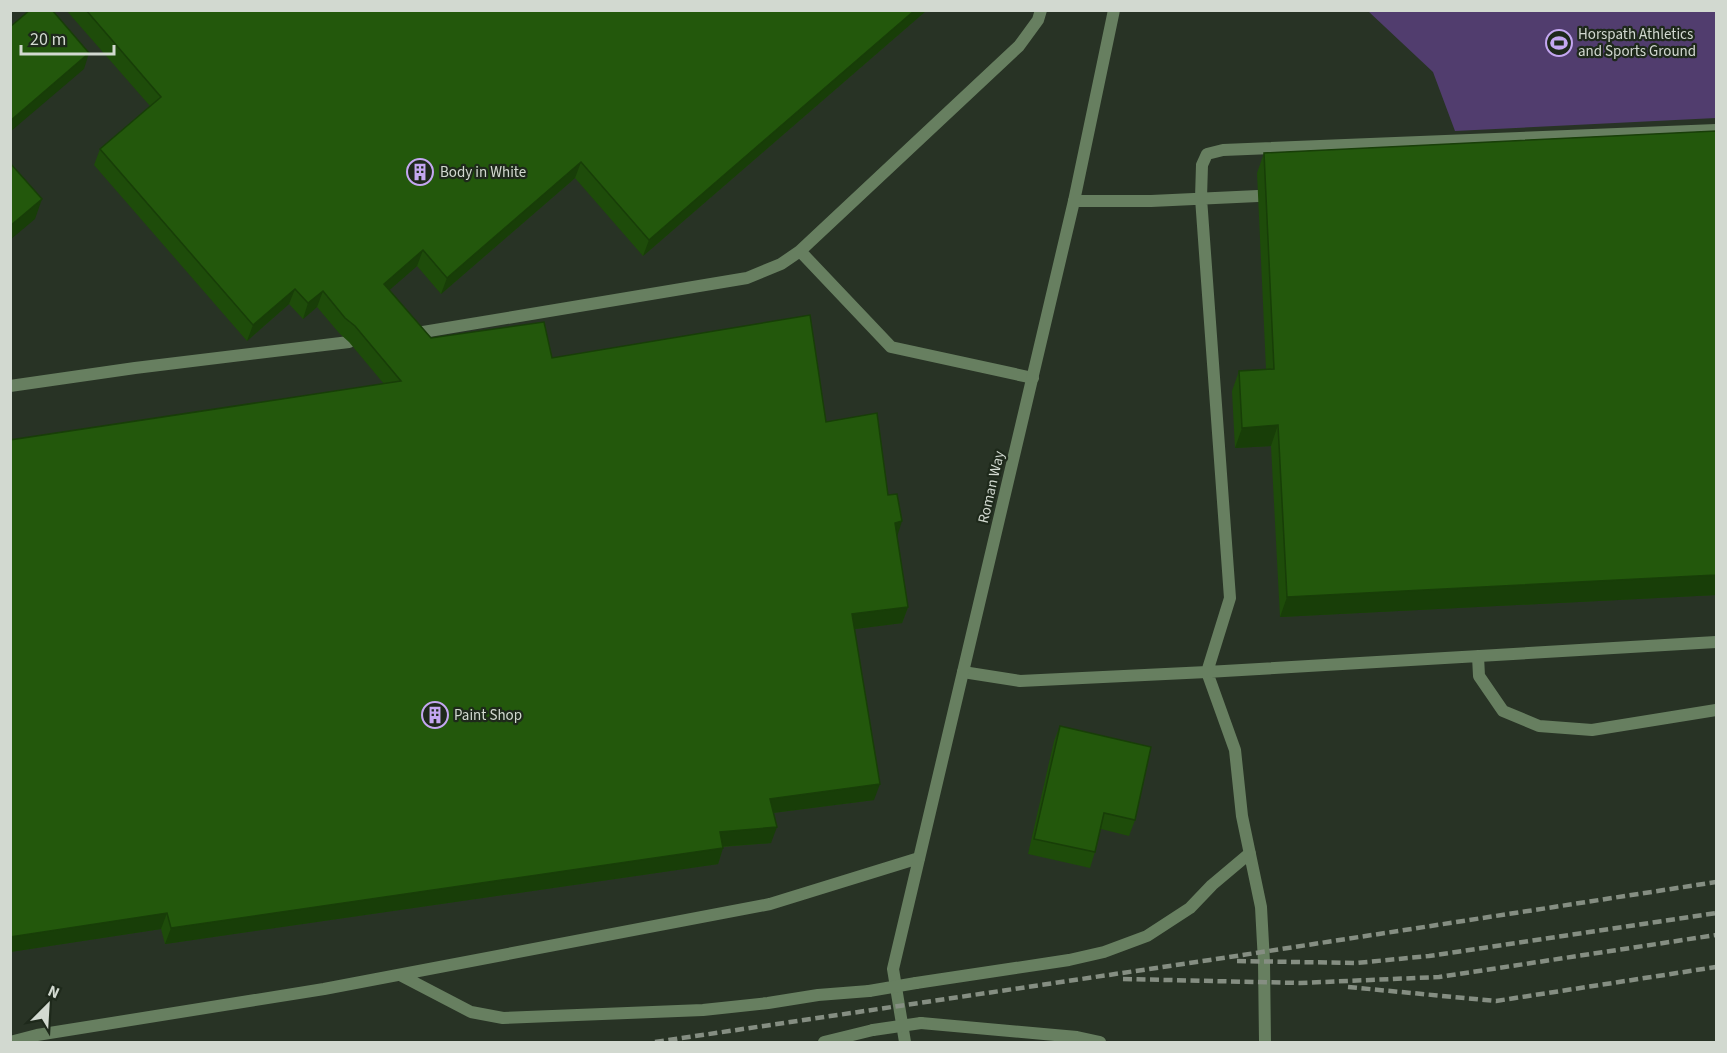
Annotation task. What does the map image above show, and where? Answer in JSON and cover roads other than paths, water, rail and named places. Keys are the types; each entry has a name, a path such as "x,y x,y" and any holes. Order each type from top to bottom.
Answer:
{"street":[{"path":"408,334 747,278 781,264 800,251 1020,46 1038,20 1041,10"},
{"name":"Roman Way","path":"905,1042 893,969 1074,201 1114,10"},
{"path":"1265,1042 1261,907 1242,816 1235,750 1207,672 1230,598 1201,198 1202,165 1207,154 1222,150 1716,130"},
{"path":"1074,201 1151,201 1258,196"},
{"path":"800,251 891,347 1033,378"},
{"path":"10,386 349,342"},
{"path":"963,672 1020,681 1716,642"},
{"path":"1478,656 1479,676 1503,711 1539,726 1592,730 1716,710"},
{"path":"400,975 471,1012 503,1018 703,1010 818,995 869,991 1069,960 1104,952 1147,936 1190,908 1212,885 1250,854"},
{"path":"10,1041 324,990 770,904 919,858"},
{"path":"824,1042 873,1030 921,1023 1077,1037 1100,1042"}],"railway":[{"path":"655,1042 1716,882"},
{"path":"1237,961 1356,963 1429,956 1716,913"},
{"path":"1123,979 1300,983 1439,977 1716,935"},
{"path":"1348,987 1496,1001 1716,967"}],"place":[{"name":"Horspath Athletics and Sports Ground","path":"1559,43"},
{"name":"Body in White","path":"420,172"},
{"name":"Paint Shop","path":"435,715"}]}
